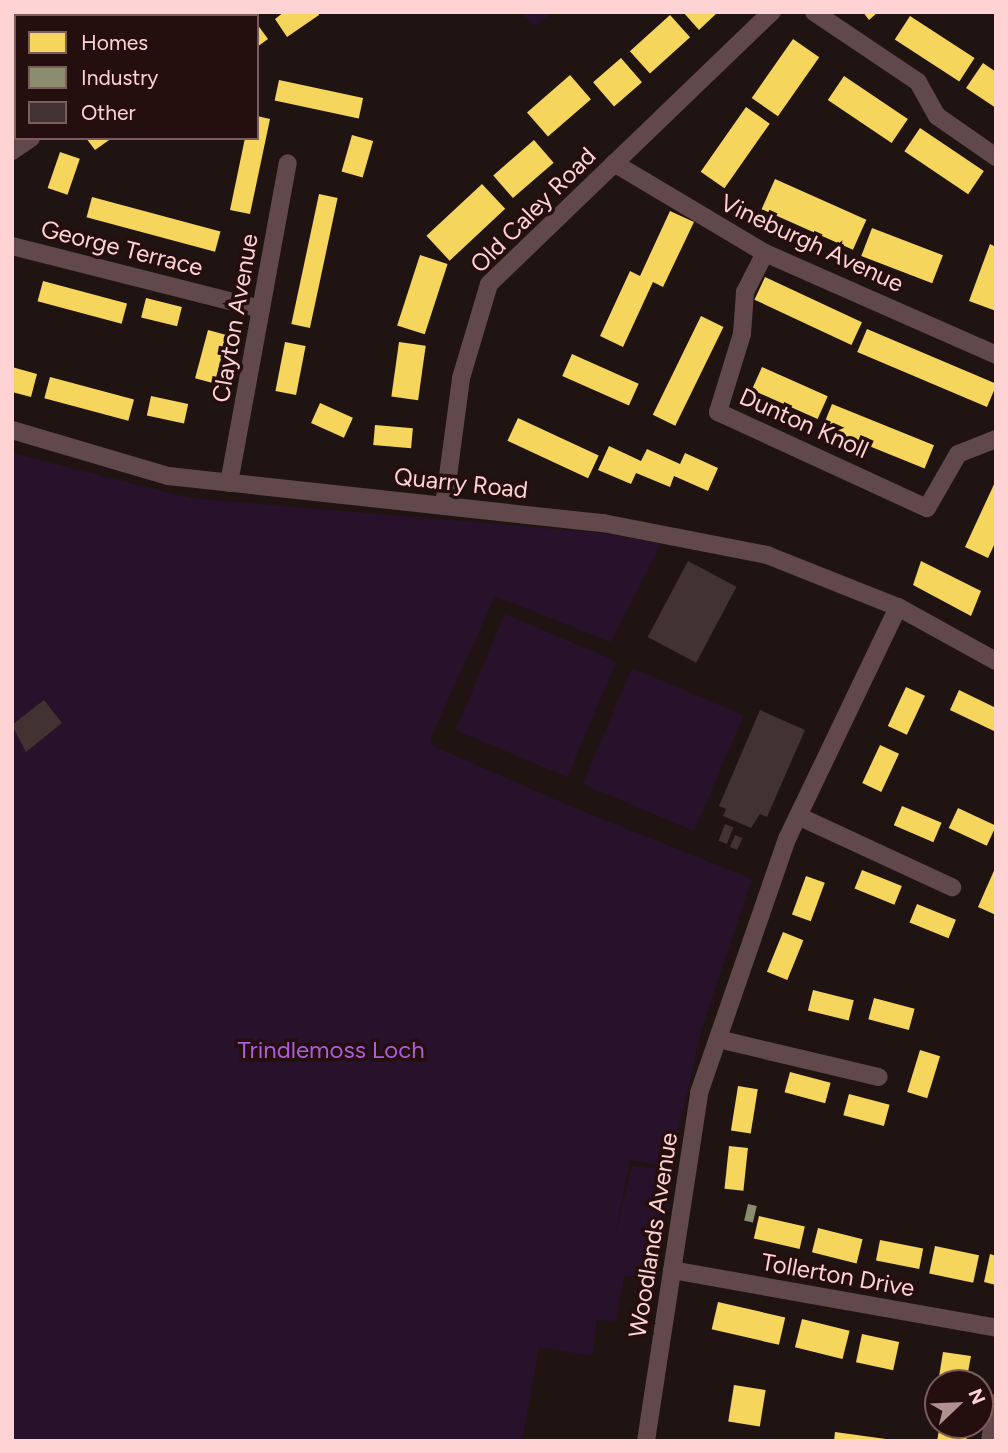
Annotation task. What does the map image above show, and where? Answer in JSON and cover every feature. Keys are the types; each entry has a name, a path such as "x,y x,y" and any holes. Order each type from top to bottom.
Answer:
{"street":[{"name":"Old Caley Road","path":"444,506 461,378 481,298 514,257 772,12"},
{"path":"814,12 918,82 937,116 996,157"},
{"path":"12,151 28,140"},
{"name":"Clayton Avenue","path":"229,482 288,163"},
{"name":"Vineburgh Avenue","path":"614,163 765,253 996,355"},
{"name":"George Terrace","path":"12,246 261,309"},
{"name":"Dunton Knoll","path":"765,253 745,292 742,334 718,412 927,508 958,454 996,439"},
{"name":"Quarry Road","path":"12,430 168,476 603,523 767,555 898,607 996,661"},
{"name":"Woodlands Avenue","path":"646,1441 699,1093 798,816 898,607"},
{"path":"798,816 952,887"},
{"path":"718,1040 878,1077"},
{"name":"Tollerton Drive","path":"672,1270 996,1328"},
{"path":"990,1441 996,1402"}],"green space":[{"path":"519,12 552,12 536,26"},
{"name":"Trindlemoss Loch","path":"12,453 190,498 603,533 661,544 611,642 495,596 430,739 433,746 570,806 752,879 701,1032 670,1167 630,1160 614,1241 632,1166 674,1170 654,1277 624,1276 616,1321 597,1320 592,1356 539,1347 522,1441 12,1441"},
{"path":"505,614 616,661 567,777 456,730"},
{"path":"632,668 743,715 694,831 583,784"}],"building: Homes":[{"path":"124,12 161,12 140,14 122,14"},
{"path":"284,12 318,12 319,15 287,37 275,19"},
{"path":"683,12 718,12 699,30"},
{"path":"863,12 878,12 869,20"},
{"path":"670,15 690,37 650,73 630,51"},
{"path":"910,16 975,58 959,81 895,39"},
{"path":"259,27 268,39 259,46"},
{"path":"793,39 819,57 778,116 752,98"},
{"path":"621,58 642,82 614,106 593,82"},
{"path":"983,63 996,72 996,108 966,88"},
{"path":"570,75 591,99 548,137 527,112"},
{"path":"844,76 908,119 892,143 828,100"},
{"path":"279,80 363,98 359,118 275,101"},
{"path":"14,90 12,121 12,92"},
{"path":"746,107 770,124 724,188 701,172"},
{"path":"259,116 270,119 250,214 230,210 245,140 259,140"},
{"path":"920,128 984,171 968,194 904,151"},
{"path":"352,135 373,141 363,178 342,172"},
{"path":"88,140 109,140 95,150"},
{"path":"534,140 554,163 513,198 493,175"},
{"path":"60,152 80,159 67,195 48,188"},
{"path":"775,179 866,220 853,250 762,209"},
{"path":"482,184 505,209 450,261 426,236"},
{"path":"319,194 338,198 310,328 291,324"},
{"path":"92,197 220,231 215,252 87,217"},
{"path":"670,211 694,222 663,287 653,282 623,347 600,336 630,271 640,276"},
{"path":"872,228 943,255 932,283 861,256"},
{"path":"990,244 996,247 996,311 969,301"},
{"path":"420,255 448,264 425,334 397,325"},
{"path":"765,277 862,322 851,345 754,300"},
{"path":"43,281 127,304 122,324 38,301"},
{"path":"146,298 182,307 177,326 141,317"},
{"path":"701,316 723,327 675,426 653,415"},
{"path":"867,329 996,384 987,407 857,352"},
{"path":"208,330 227,335 214,383 195,378"},
{"path":"285,342 306,346 296,395 275,391"},
{"path":"399,342 426,346 418,400 391,396"},
{"path":"572,354 639,384 629,406 562,376"},
{"path":"12,367 37,374 31,397 12,392"},
{"path":"762,367 828,396 818,419 752,390"},
{"path":"50,377 134,400 128,421 44,398"},
{"path":"151,396 188,404 184,423 147,416"},
{"path":"320,403 353,418 344,438 311,423"},
{"path":"832,404 934,445 925,468 823,427"},
{"path":"518,418 599,456 588,478 507,441"},
{"path":"375,425 413,428 411,448 373,445"},
{"path":"609,446 641,461 647,449 680,464 685,453 718,468 708,491 674,476 670,487 636,473 631,484 598,470"},
{"path":"996,480 996,541 988,558 965,547"},
{"path":"921,561 981,591 971,616 913,585"},
{"path":"906,687 925,696 907,735 888,726"},
{"path":"959,690 996,708 996,732 950,710"},
{"path":"880,745 899,754 881,792 862,783"},
{"path":"902,806 942,823 933,842 894,825"},
{"path":"958,808 996,826 987,846 949,828"},
{"path":"996,866 996,915 978,907"},
{"path":"862,870 902,886 894,905 855,889"},
{"path":"806,876 825,883 811,921 792,915"},
{"path":"917,904 956,920 948,938 910,923"},
{"path":"783,932 803,940 787,980 767,972"},
{"path":"813,990 854,1000 849,1021 808,1010"},
{"path":"874,998 915,1009 909,1030 868,1019"},
{"path":"920,1050 940,1056 927,1098 907,1092"},
{"path":"790,1072 831,1083 825,1103 785,1092"},
{"path":"738,1086 758,1089 751,1134 731,1130"},
{"path":"849,1094 890,1105 884,1126 843,1115"},
{"path":"729,1146 748,1148 743,1191 725,1189"},
{"path":"759,1216 805,1227 800,1249 754,1238"},
{"path":"818,1228 863,1239 857,1263 812,1252"},
{"path":"880,1240 923,1248 919,1269 876,1261"},
{"path":"935,1246 979,1255 973,1283 929,1273"},
{"path":"990,1254 996,1256 996,1285 984,1282"},
{"path":"718,1302 785,1318 779,1345 712,1329"},
{"path":"802,1319 850,1331 843,1359 795,1347"},
{"path":"862,1334 899,1342 893,1370 856,1362"},
{"path":"943,1352 971,1356 969,1369 940,1369"},
{"path":"734,1385 766,1390 760,1427 728,1422"},
{"path":"835,1432 886,1439 886,1441 834,1441"},
{"path":"937,1439 966,1439 966,1441"}],"building: Industry":[{"path":"748,1204 757,1206 753,1223 744,1221"}],"building: Other":[{"path":"688,561 737,587 696,663 648,637"},
{"path":"44,700 62,723 26,752 12,725"},
{"path":"760,710 805,730 767,817 760,814 751,828 723,816 726,809 719,806"},
{"path":"725,824 733,827 727,844 719,841"},
{"path":"735,835 742,838 737,850 730,847"}]}
